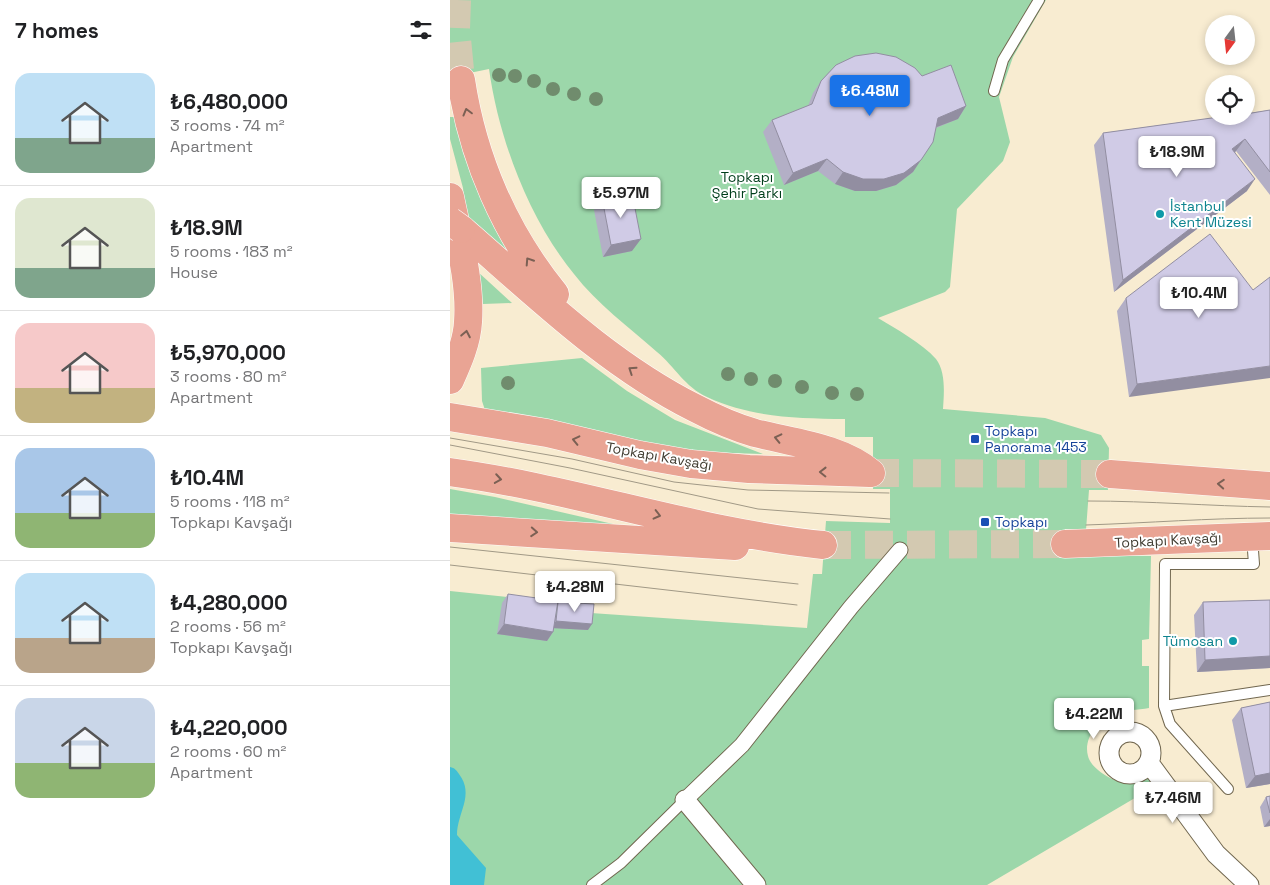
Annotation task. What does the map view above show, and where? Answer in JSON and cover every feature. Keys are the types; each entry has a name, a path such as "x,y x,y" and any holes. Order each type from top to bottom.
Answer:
{"main road":[{"path":"461,80 465,104 488,180 511,229 536,271 592,340"},
{"path":"450,197 468,299 468,323 463,347 450,380"},
{"path":"455,229 573,328 592,340"},
{"name":"Topkapı Kavşağı","path":"450,417 522,428 640,455 691,464 749,470 872,474 857,461 842,455 752,432 695,408 659,388 592,340"},
{"path":"450,472 507,480 748,536 823,545 707,545 564,534 450,528"},
{"path":"1110,474 1270,486"},
{"name":"Topkapı Kavşağı","path":"1065,544 1261,536"}],"street":[{"path":"756,885 685,800 742,745 851,607 900,550"},
{"path":"1149,763 1216,854 1249,885"}],"lane":[{"path":"994,91 1003,60 1039,0"},
{"path":"1228,789 1170,724 1164,706 1165,564 1254,564 1261,536"},
{"path":"1164,706 1270,690"},
{"path":"592,885 621,863 685,800"}],"green space":[{"name":"Topkapı Şehir Parkı","path":"450,0 1046,0 1013,57 999,97 1010,142 1003,161 957,209 950,287 945,292 878,318 916,342 936,359 943,377 943,409 1045,418 1101,435 1109,448 1108,490 1089,490 1086,530 1065,529 1063,553 1151,556 1149,639 1142,640 1142,666 1149,666 1149,708 1114,713 1102,720 1093,730 1087,750 1090,761 1106,776 1126,784 1132,784 1150,776 1157,785 987,885 450,885 450,591 516,598 591,613 807,628 813,574 822,574 826,521 890,523 890,489 873,489 873,437 845,437 845,419 775,416 758,413 724,404 699,393 583,285 543,229 518,178 500,123 489,69 450,77"},
{"path":"450,117 456,117 508,251 503,253 466,217 463,188 450,139"},
{"path":"477,271 512,303 483,304"},
{"path":"582,358 627,391 675,420 763,454 696,452 486,413 482,401 481,368"},
{"path":"450,489 495,497 661,535 450,519"}],"water":[{"path":"450,767 459,774 464,782 465,789 464,804 457,835 486,868 484,885 450,885"}],"building":[{"path":"876,53 896,57 915,68 922,76 951,65 966,106 938,118 933,142 921,160 904,173 884,179 863,179 843,172 827,159 793,173 772,120 812,104 821,81 836,65 855,56"},
{"name":"İstanbul Kent Müzesi","path":"1270,110 1270,172 1245,139 1232,149 1255,179 1123,280 1103,133 1205,119 1205,125 1255,125 1255,112"},
{"path":"632,193 641,239 611,245 602,198"},
{"name":"İstanbul Kent Müzesi","path":"1210,234 1253,290 1270,277 1270,366 1137,384 1126,298"},
{"path":"508,594 558,601 553,632 504,624"},
{"name":"Tümosan","path":"1270,600 1270,656 1205,660 1203,602"},
{"path":"558,602 594,604 592,624 556,621"},
{"path":"1270,702 1270,773 1255,776 1241,708"},
{"path":"1270,796 1270,813 1266,797"}],"tunnel":[{"path":"457,0 456,29 461,80"},
{"path":"871,473 1110,474"},
{"path":"823,545 1065,544"}],"tram line":[{"path":"450,438 572,459 674,482 748,490 889,493"},
{"path":"450,445 570,468 758,509 890,519"},
{"path":"1088,501 1270,507"},
{"path":"1086,525 1270,518"},
{"path":"450,547 798,584"},
{"path":"450,565 797,605"}],"place":[{"name":"İstanbul Kent Müzesi","path":"1160,214"},
{"name":"Topkapı Panorama 1453","path":"975,439"},
{"name":"Topkapı","path":"985,522"},
{"name":"Tümosan","path":"1233,641"}]}
